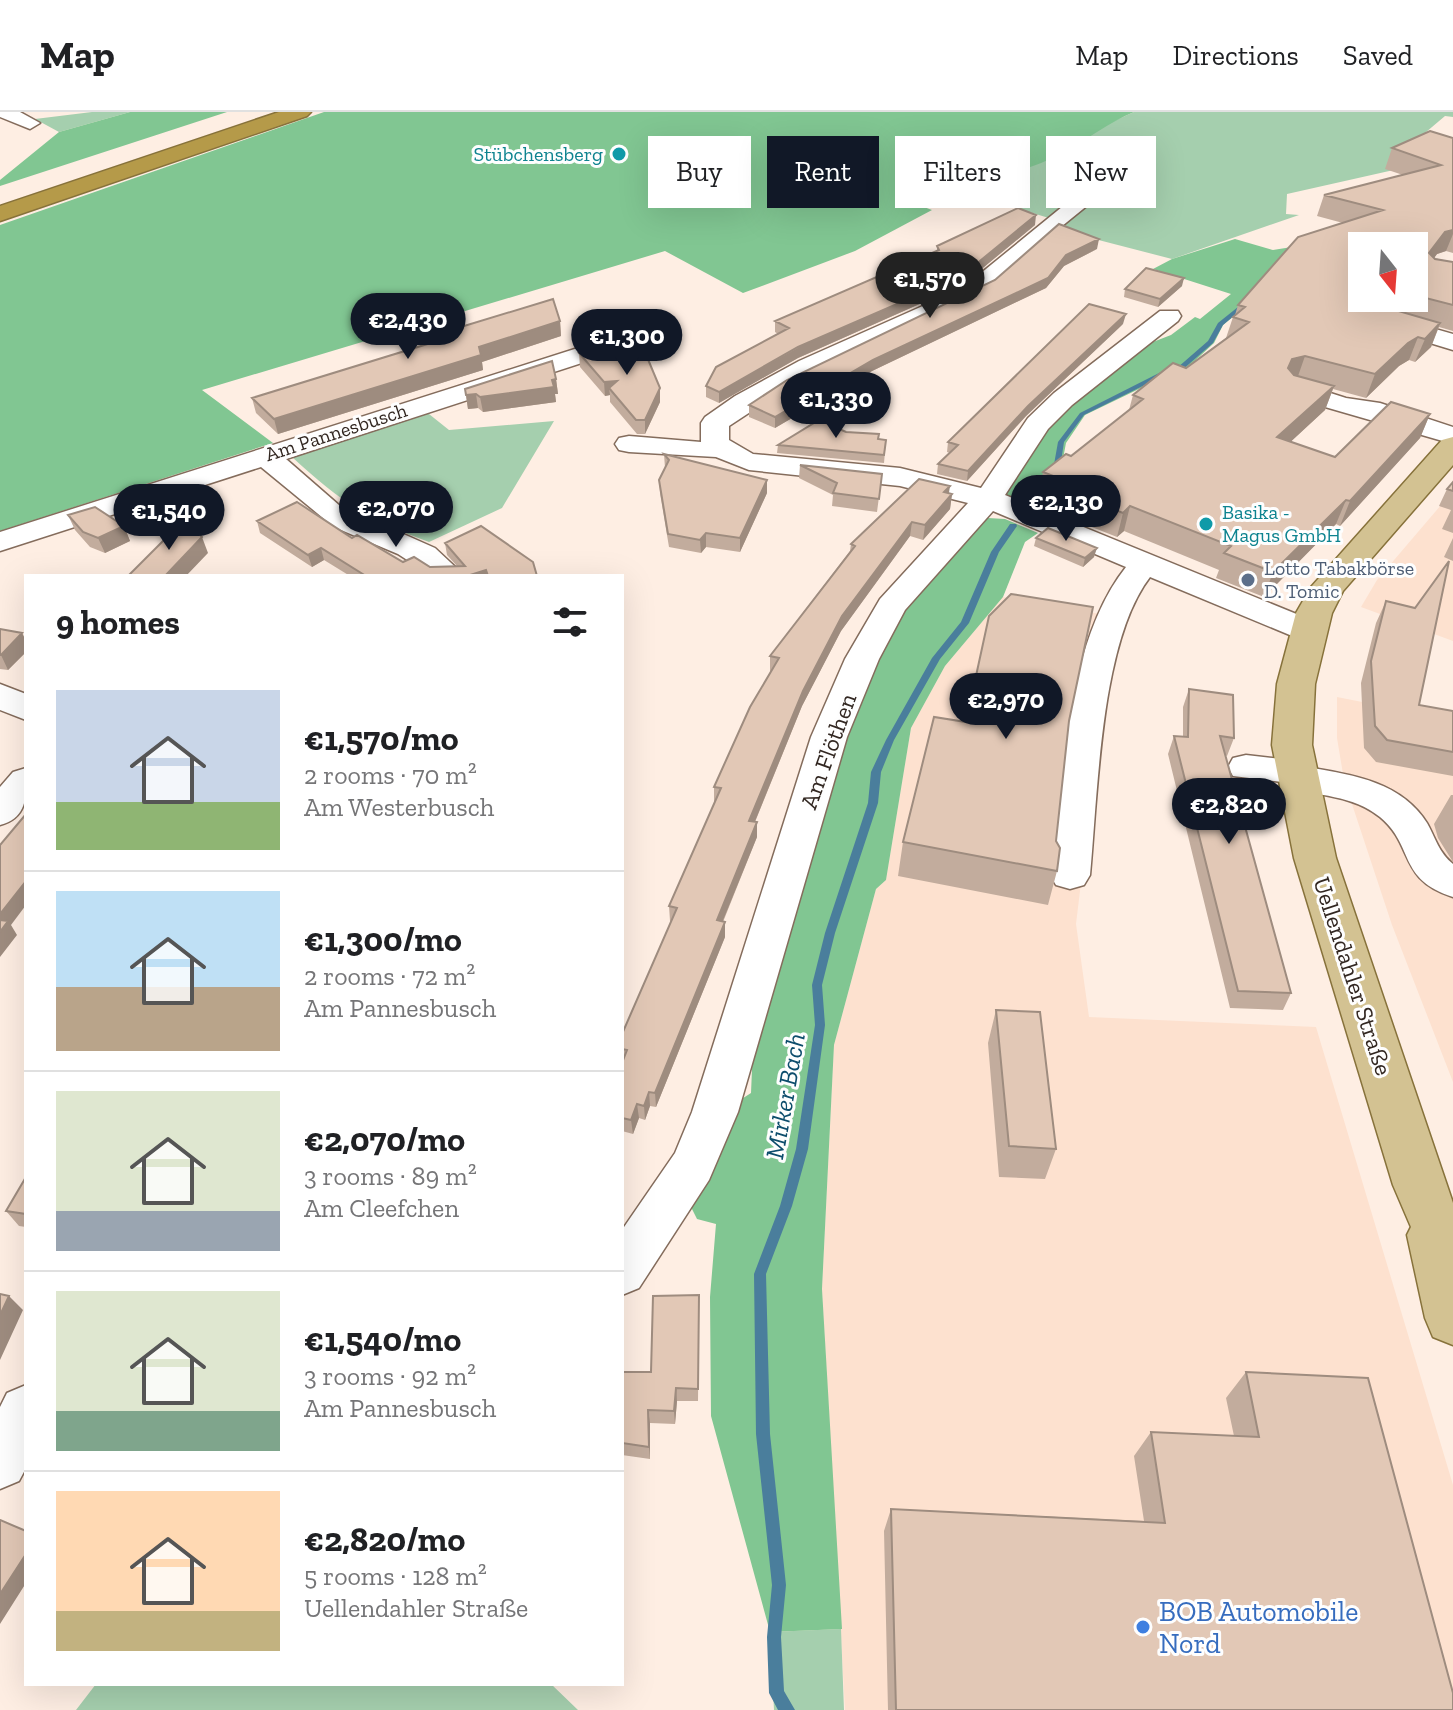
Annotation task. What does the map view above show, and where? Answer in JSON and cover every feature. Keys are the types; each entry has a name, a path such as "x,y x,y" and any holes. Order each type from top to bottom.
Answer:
{"highway":[{"path":"0,201 264,112"},
{"path":"0,214 300,112"}],"main road":[{"name":"Uellendahler Straße","path":"1453,446 1328,587 1309,631 1296,684 1292,745 1315,858 1439,1215 1445,1294 1453,1318"}],"street":[{"path":"4,112 30,123"},
{"path":"1071,208 997,274 973,290 821,362 732,410 715,423 713,434 721,448 731,456 767,466 900,477 988,499 1309,631"},
{"path":"1375,319 1441,338 1453,312"},
{"name":"Am Flöthen","path":"624,1269 693,1165 715,1112 829,737 862,659 891,606 988,499 1038,424 1063,399 1169,316"},
{"name":"Am Pannesbusch","path":"0,542 628,340"},
{"path":"1296,390 1342,406 1371,409 1453,436"},
{"path":"629,444 705,451 721,448"},
{"path":"264,455 330,512 407,548 443,567 448,574"},
{"path":"1070,875 1100,650 1127,578 1143,565"},
{"path":"1246,767 1364,791 1385,801 1408,824 1428,867 1453,882"},
{"path":"0,812 24,783"},
{"path":"0,1462 24,1416"}],"shaded area":[{"path":"1453,491 1453,641 1361,607 1377,580"},
{"path":"1003,597 1129,619 1106,677 1076,924 1089,1017 1316,1027 1453,1485 1453,1710 845,1710 822,1289 834,1045 876,889 886,880 911,728 945,666"},
{"path":"1337,697 1453,720 1453,1082 1392,925 1344,780 1337,738"}],"green space":[{"path":"92,112 130,112 59,132 35,119"},
{"path":"130,112 227,112 0,186 0,180 59,132"},
{"path":"324,112 1134,112 1091,136 1046,136 1046,160 1030,167 1030,136 895,136 895,208 932,210 855,251 743,293 665,251 202,390 273,443 0,531 0,225"},
{"path":"1134,112 1453,112 1453,117 1445,116 1393,160 1407,167 1287,194 1286,214 1299,215 1172,259 1056,229 1062,222 1016,208 1030,208 1030,164 1046,159 1046,208 1156,208 1156,136 1088,136"},
{"path":"1235,239 1273,250 1298,246 1260,295 1223,325 1214,343 1184,371 1170,374 1085,415 1066,443 1062,464 1055,476 1032,503 1025,500 1017,506 1005,493 1044,428 1140,347 1171,335 1195,317 1200,319 1231,294 1153,269 1172,259"},
{"path":"424,410 449,430 554,421 502,508 429,542 371,517 325,486 292,457"},
{"path":"988,518 1005,519 1038,533 1025,542 1003,597 945,666 911,728 886,880 876,889 834,1045 822,1289 842,1629 770,1632 711,1416 710,1297 716,1224 697,1219 687,1199 737,1102 751,1093 754,1023 851,712 901,607"},
{"path":"841,1629 844,1710 774,1710 770,1632"},
{"path":"94,1686 553,1686 578,1710 76,1710"}],"building":[{"path":"1430,131 1453,138 1453,230 1445,232 1429,253 1435,259 1453,262 1453,305 1428,299 1428,232 1348,232 1348,312 1402,312 1440,323 1425,339 1418,337 1408,343 1375,374 1305,356 1292,359 1288,368 1294,375 1334,386 1277,437 1335,457 1391,402 1430,414 1350,501 1346,500 1273,572 1224,553 1231,546 1130,506 1123,513 1074,493 1081,487 1043,472 1066,454 1071,456 1143,399 1133,395 1173,363 1186,368 1249,322 1233,317 1245,307 1238,305 1298,237 1383,210 1324,195 1441,165 1392,148"},
{"path":"1018,208 1036,215 975,265 934,288 798,347 719,392 706,386 716,367 789,328 775,321 939,250 937,246"},
{"path":"1059,224 1099,239 1066,255 1048,278 873,360 775,417 749,405 787,380 995,280"},
{"path":"1146,268 1184,278 1160,299 1125,289"},
{"path":"553,299 560,321 479,347 481,355 274,419 252,398 434,342 428,337"},
{"path":"1089,304 1126,314 1028,406 968,471 938,464 958,445 948,442"},
{"path":"642,345 660,388 645,420 636,420 609,388 617,381 604,382 579,353"},
{"path":"552,361 556,379 552,380 554,387 480,397 476,394 466,395 465,389"},
{"path":"819,420 846,432 879,434 878,439 886,440 884,455 778,445"},
{"path":"664,454 767,480 740,538 706,533 700,540 668,534 659,480 669,460"},
{"path":"800,465 882,474 879,499 833,493 837,483"},
{"path":"919,479 950,486 944,492 952,494 925,525 912,522 842,616 803,691 749,821 757,822 717,920 725,922 655,1093 649,1092 644,1106 637,1104 631,1120 624,1118 624,1058 627,1050 624,1049 624,1029 677,908 669,906 721,788 714,787 750,707 779,658 770,656 855,546 851,544"},
{"path":"297,502 352,538 357,535 403,562 414,557 430,567 465,566 445,543 481,526 533,562 536,574 487,574 486,570 473,574 363,574 321,548 308,555 257,521"},
{"path":"95,507 124,526 98,538 83,532 68,515"},
{"path":"185,519 202,537 167,574 130,574"},
{"path":"1048,528 1097,548 1085,558 1036,538"},
{"path":"1449,561 1419,705 1453,711 1453,752 1387,740 1375,726 1371,661 1386,601 1415,608"},
{"path":"1011,594 1093,607 1069,721 1056,841 1060,848 1057,871 903,842 934,717 966,722 989,616"},
{"path":"0,629 22,633 1,655 0,655"},
{"path":"1189,689 1233,695 1234,738 1220,736 1291,993 1238,991 1174,736 1188,737"},
{"path":"24,816 24,884 0,914 0,845"},
{"path":"0,920 8,921 0,932"},
{"path":"996,1010 1040,1012 1056,1149 1009,1146"},
{"path":"24,1180 24,1214 6,1211"},
{"path":"0,1294 9,1296 0,1315"},
{"path":"699,1295 698,1389 676,1388 674,1411 648,1410 649,1447 624,1443 624,1372 651,1372 653,1296"},
{"name":"BOB Automobile Nord","path":"1246,1372 1368,1378 1453,1693 1453,1710 896,1710 891,1509 1165,1523 1151,1432 1259,1437"},
{"path":"0,1520 24,1530 24,1557 0,1594"}],"waterway":[{"name":"Mirker Bach","path":"1056,468 1061,442 1082,414 1165,372 1179,370 1211,342 1220,324 1245,304"},
{"name":"Mirker Bach","path":"787,1710 777,1693 774,1637 779,1585 763,1434 760,1274 786,1206 802,1149 820,1025 817,985 830,933 873,803 876,772 890,740 936,658 965,623 995,552 1013,526"}],"place":[{"name":"Stübchensberg","path":"619,154"},
{"name":"Basika - Magus GmbH","path":"1206,524"},
{"name":"Lotto Tabakbörse D. Tomic","path":"1248,580"},
{"name":"BOB Automobile Nord","path":"1143,1627"}]}
